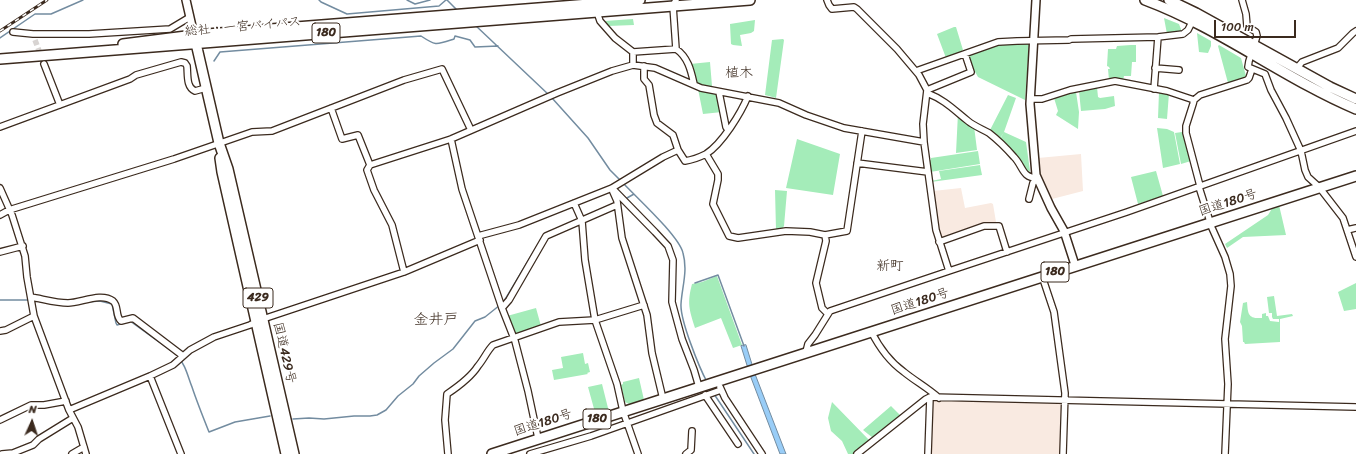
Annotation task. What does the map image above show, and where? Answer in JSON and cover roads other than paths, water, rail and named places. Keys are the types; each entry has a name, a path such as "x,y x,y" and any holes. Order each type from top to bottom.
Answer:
{"highway":[{"name":"総社・一宮バイパス","path":"195,40 449,15 579,6 640,0"},
{"name":"総社・一宮バイパス","path":"0,59 73,53 126,43 195,40 481,21 579,6 597,12 675,3 750,0"},
{"path":"1145,0 1166,8 1253,48 1356,99"},
{"path":"1169,0 1196,13 1253,48 1313,89 1356,109"},
{"name":"国道429号","path":"195,40 219,143 228,169 260,320 286,454"},
{"name":"国道180号","path":"492,454 663,399 704,391 751,370 1356,176"},
{"name":"国道429号","path":"260,320 294,454"}],"street":[{"path":"186,0 195,40"},
{"path":"827,0 832,9 854,7 857,9 897,49 923,80 927,91 923,124 928,172 936,230 949,271"},
{"path":"1036,0 1030,119 1037,178 1064,232 1075,265"},
{"path":"1242,0 1246,14 1247,26 1256,32 1248,67 1252,70 1265,74 1271,90 1301,151 1308,177 1319,187 1340,214 1356,257"},
{"path":"675,3 676,49"},
{"path":"597,12 600,21 615,38 634,52 676,49 682,53 689,67 694,84"},
{"path":"13,32 33,34 89,34 170,29 190,17"},
{"path":"916,71 998,42 1158,37 1183,34 1188,30 1193,20"},
{"path":"1296,69 1302,62 1338,48 1353,32 1356,31"},
{"path":"33,34 35,40"},
{"path":"1154,89 1158,37"},
{"path":"633,65 634,52"},
{"path":"927,91 972,72 965,54"},
{"path":"0,127 136,75 181,62 185,63 187,66 188,86 190,89 195,91 206,88"},
{"path":"44,64 60,105"},
{"path":"404,272 392,225 374,190 367,170 370,165 451,139 557,93 612,71 633,65 655,68 701,88 779,103 806,115 844,128 924,142"},
{"path":"644,66 644,79 649,85 654,115 657,123 673,135 678,150 685,161 706,154 728,130 740,113 748,96"},
{"path":"1155,68 1179,70"},
{"path":"0,216 9,210 174,159 252,132 272,131 404,80 442,69 471,130"},
{"path":"1225,454 1228,384 1225,339 1231,286 1226,261 1210,222 1199,186 1186,133 1194,100 1200,95 1247,80 1250,78 1252,70"},
{"path":"1030,99 1042,99 1070,90 1115,81 1167,91 1194,100"},
{"path":"927,91 947,103 969,121 989,134 1014,156 1026,175 1030,178 1037,178"},
{"path":"719,92 726,127 728,130"},
{"path":"331,108 342,139 358,135 370,165"},
{"path":"706,154 718,174 712,204 729,236 738,238 786,231 810,232 826,235 847,231 862,131"},
{"path":"806,352 808,344 830,310 1007,252 1356,131"},
{"path":"451,139 462,189 524,374 538,438"},
{"path":"70,410 173,365 190,350 214,337 250,326 260,320 404,272 479,238 519,225 613,188 663,157 678,150"},
{"path":"857,163 928,172"},
{"path":"1029,199 1033,183 1037,178"},
{"path":"0,188 26,256 27,277 34,316 86,454"},
{"path":"613,188 617,201 622,238 647,315 652,353 663,399"},
{"path":"613,188 668,246 673,260 672,302 682,339 704,391 738,444"},
{"path":"574,203 581,219 585,260 595,320 617,384 626,423 638,454"},
{"path":"501,305 509,300 546,236 581,219 617,205"},
{"path":"939,242 984,226 999,226 1007,252"},
{"path":"1347,230 1356,228"},
{"path":"826,235 826,241 816,283 822,308 827,313"},
{"path":"0,252 23,246"},
{"path":"1042,276 1054,312 1065,401 1063,451 1068,454"},
{"path":"31,300 68,303 98,298 112,301 115,303 118,318 121,321 132,318 181,358"},
{"path":"448,454 445,420 447,394 477,368 493,345 559,322 595,320 644,305"},
{"path":"0,331 6,330 34,316"},
{"path":"871,332 876,342 902,372 939,398"},
{"path":"150,376 181,454"},
{"path":"718,386 724,398 762,454"},
{"path":"530,454 591,436 704,391"},
{"path":"857,454 926,399 930,398 1356,407"},
{"path":"928,454 930,398"},
{"path":"0,420 31,405 44,405 66,401"},
{"path":"2,454 13,453 33,445 40,438 73,418"},
{"path":"686,454 691,450 692,432"},
{"path":"72,454 84,447"}],"water":[{"path":"746,345 755,374 786,454 780,454 750,375 741,346"}],"waterway":[{"path":"0,38 35,14 51,14 83,0"},
{"path":"319,0 347,14 439,6 446,0"},
{"path":"407,0 415,4 430,0"},
{"path":"447,0 458,11"},
{"path":"475,25 549,95"},
{"path":"214,61 220,52 421,36 436,44 454,39 455,36 470,40 475,47 498,46"},
{"path":"552,98 588,138 610,170 621,181"},
{"path":"624,184 666,227 680,246 683,253 685,273 681,304 682,311 699,366 707,382"},
{"path":"627,198 634,194"},
{"path":"503,303 543,236"},
{"path":"695,283 718,275 744,346"},
{"path":"0,300 33,300 42,302"},
{"path":"87,302 100,301 112,304 117,325 124,323"},
{"path":"62,305 72,305"},
{"path":"293,419 324,419 377,415 386,410 398,396 413,384 419,376 453,349 475,321 485,317 500,305"},
{"path":"130,321 177,355 180,359 186,370 209,432 235,422 270,416"},
{"path":"714,394 754,454"}],"tunnel":[{"path":"35,40 44,64"}],"railway":[{"path":"0,31 47,0"}],"district":[{"name":"植木","path":"739,73"},
{"name":"新町","path":"890,266"},
{"name":"金井戸","path":"436,320"}]}
